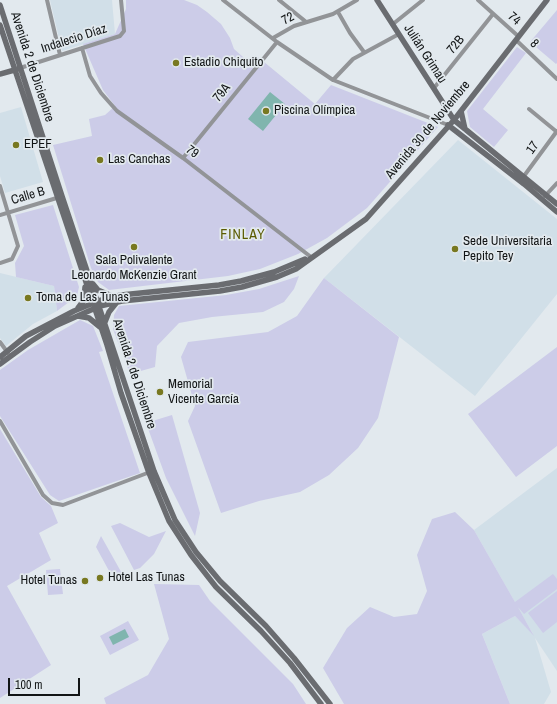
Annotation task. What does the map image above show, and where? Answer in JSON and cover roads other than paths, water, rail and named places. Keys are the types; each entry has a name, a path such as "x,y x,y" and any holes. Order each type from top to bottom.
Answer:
{"main road":[{"name":"Julián Grimau","path":"377,0 454,120 524,176 544,197"},
{"name":"Avenida 30 de Noviembre","path":"0,364 26,336 76,310 116,299 220,291 242,287 277,277 296,269 310,257 366,219 454,120 547,0"},
{"name":"Avenida 2 de Diciembre","path":"0,5 2,20 17,69 96,305 101,328 170,524 191,555 216,587 261,631 290,663 321,704"},
{"name":"Avenida 2 de Diciembre","path":"0,25 17,69"},
{"name":"Indalecio Díaz","path":"0,74 17,69"},
{"path":"461,111 465,129"},
{"path":"448,125 544,197 557,204"},
{"path":"442,133 456,131"},
{"path":"544,197 557,212"},
{"path":"76,310 84,300 88,283 116,299 105,322"},
{"name":"Avenida 30 de Noviembre","path":"0,357 96,305"},
{"name":"Avenida 2 de Diciembre","path":"96,305 105,322 152,472 175,520 196,552 220,581 266,626 294,658 330,704"},
{"path":"77,316 89,318 101,328"}],"street":[{"path":"47,0 60,55"},
{"name":"Indalecio Díaz","path":"17,69 120,36 124,31 121,0"},
{"path":"223,0 278,42 333,80 448,125"},
{"path":"278,0 305,21"},
{"path":"348,0 351,4"},
{"name":"72","path":"273,38 305,21 338,12 357,0"},
{"path":"393,24 423,0"},
{"name":"74","path":"478,0 517,38"},
{"path":"338,12 350,33 364,52"},
{"name":"72B","path":"434,88 493,14"},
{"path":"333,80 354,59 364,52 399,34"},
{"name":"8","path":"517,38 557,79"},
{"name":"79A","path":"183,158 278,42"},
{"name":"79","path":"82,48 90,76 101,93 117,111 183,158 310,257"},
{"path":"529,109 557,132"},
{"name":"17","path":"524,176 557,132"},
{"path":"544,197 557,183"},
{"path":"0,186 18,246 12,259 0,263"},
{"name":"Calle B","path":"0,215 59,197"},
{"path":"0,342 8,354"},
{"path":"0,421 43,496 52,503 63,505 152,472"}],"place":[{"name":"Estadio Chiquito","path":"176,63"},
{"name":"Piscina Olímpica","path":"266,111"},
{"name":"EPEF","path":"16,145"},
{"name":"Las Canchas","path":"100,160"},
{"name":"Sala Polivalente Leonardo McKenzie Grant","path":"134,247"},
{"name":"Sede Universitaria Pepito Tey","path":"455,249"},
{"name":"Toma de Las Tunas","path":"28,298"},
{"name":"Memorial Vicente García","path":"160,392"},
{"name":"Hotel Las Tunas","path":"100,578"},
{"name":"Hotel Tunas","path":"85,581"}],"district":[{"name":"FINLAY","path":"243,235"}]}
